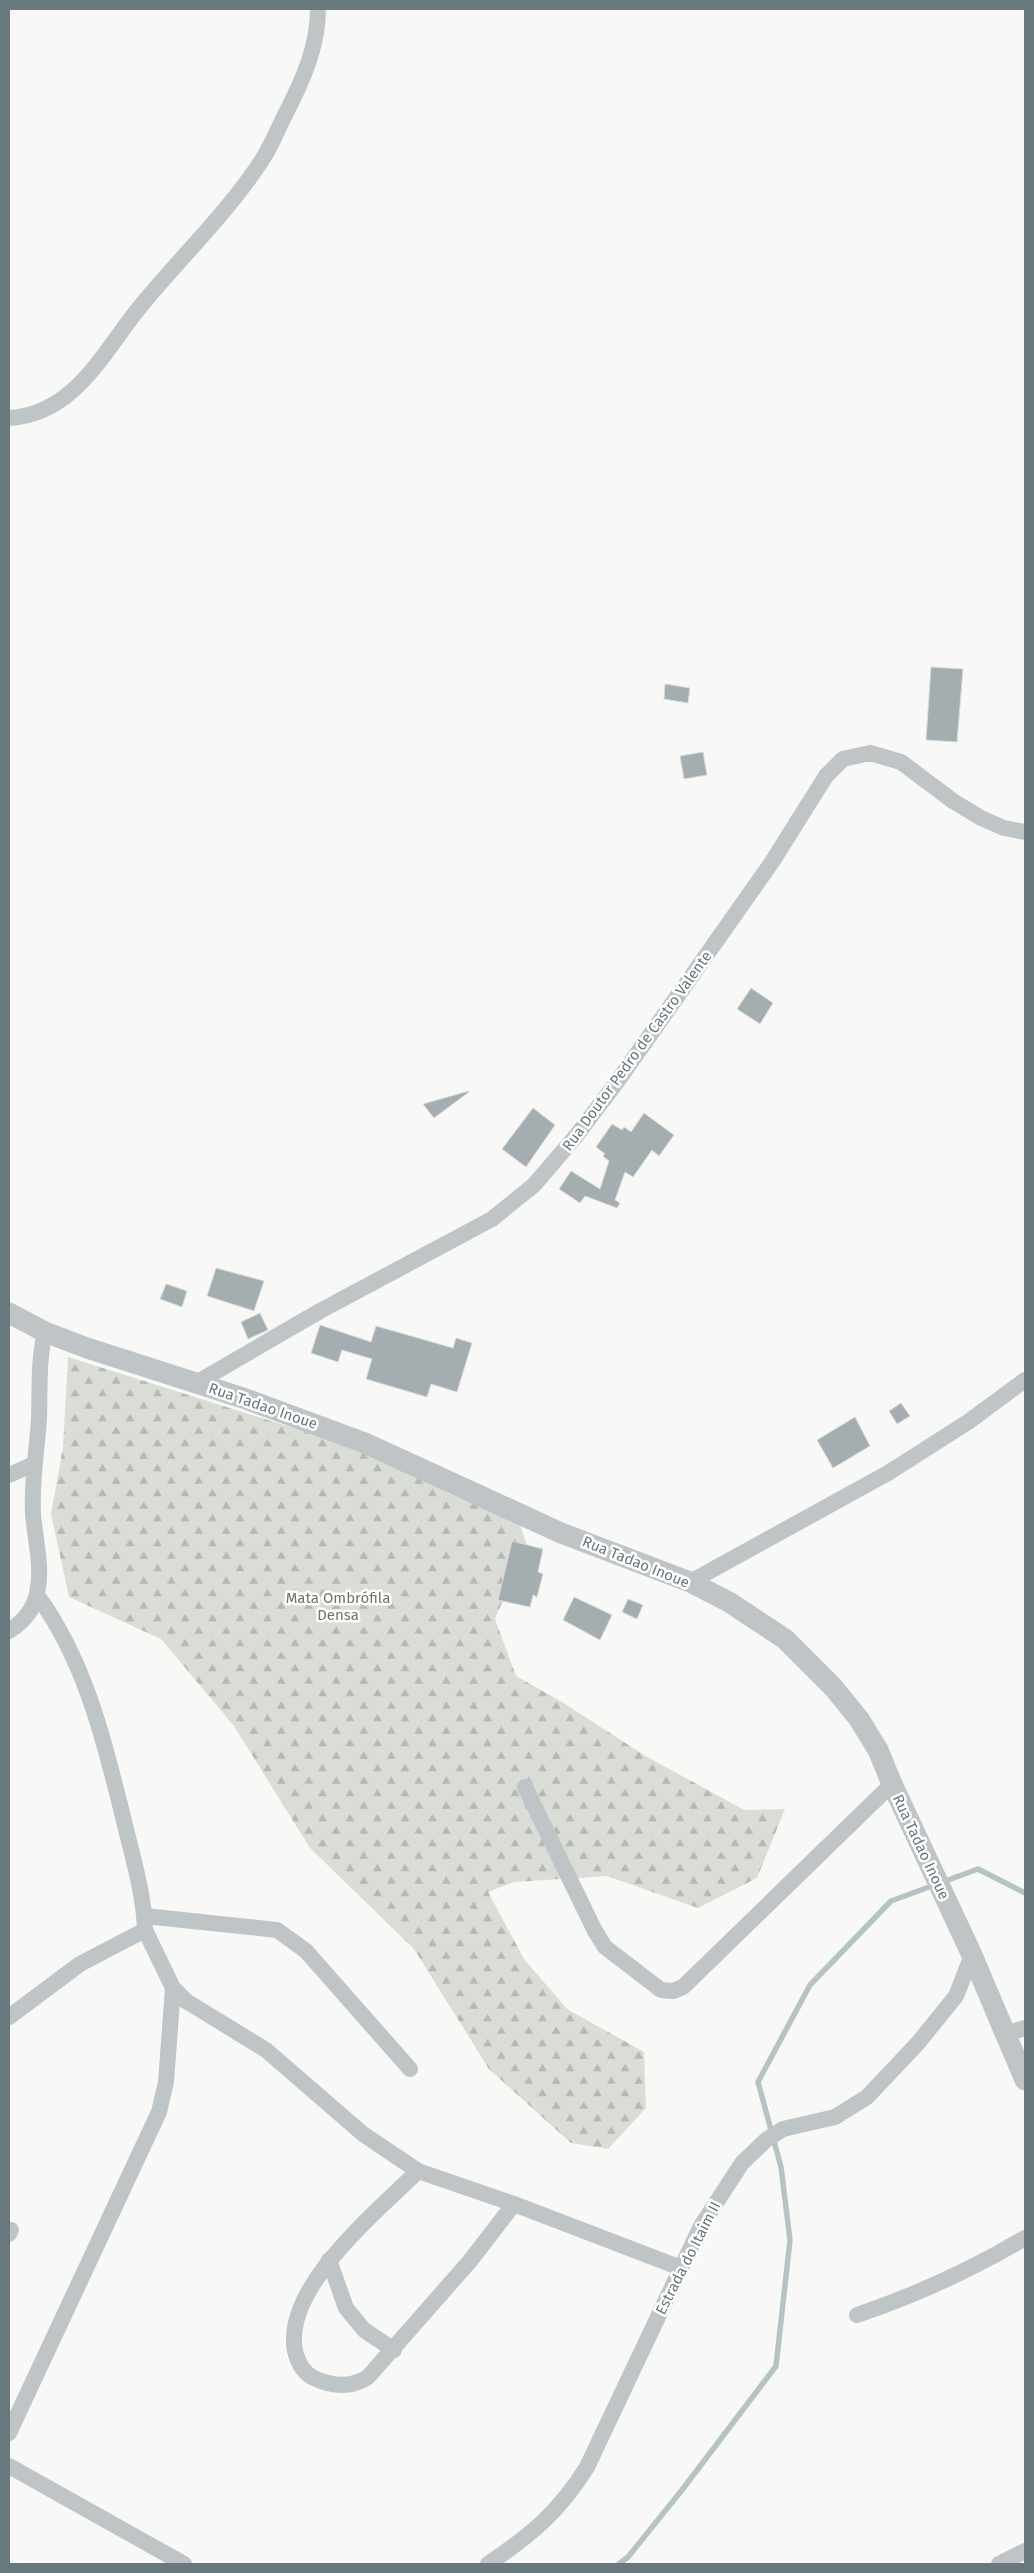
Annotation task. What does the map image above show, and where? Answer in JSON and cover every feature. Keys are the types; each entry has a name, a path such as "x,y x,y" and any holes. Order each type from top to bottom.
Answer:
{"street":[{"path":"9,418 36,414 49,409 77,389 142,304 224,210 256,169 271,145 305,72 314,47 318,9"},
{"name":"Rua Doutor Pedro de Castro Valente","path":"196,1382 320,1312 492,1220 534,1185 576,1136 617,1082 772,862 826,776 843,759 870,753 901,762 953,801 981,818 1004,828 1025,832"},
{"name":"Rua Tadao Inoue","path":"9,1313 44,1332 87,1348 196,1382 365,1443 561,1532 690,1582 729,1602 785,1639 833,1688 858,1719 878,1750 972,1955 1016,2031 1025,2080"},
{"path":"9,1631 26,1617 37,1595 40,1576 33,1513 40,1354 44,1332"},
{"path":"690,1582 888,1473 968,1422 1025,1380"},
{"path":"9,1475 34,1464"},
{"path":"37,1595 56,1621 74,1654 90,1698 116,1787 145,1923 173,1988 186,2001 266,2050 363,2134 418,2171 514,2204 681,2268"},
{"path":"525,1787 595,1931 606,1947 661,1990 673,1991 683,1987 892,1784"},
{"path":"9,2017 80,1964 145,1923 277,1930 306,1951 410,2069"},
{"name":"Estrada do Itaim II","path":"488,2564 548,2519 569,2495 587,2467 701,2226 723,2189 742,2163 766,2140 783,2129 835,2117 867,2097 918,2043 956,1996 972,1955"},
{"path":"9,2433 159,2112 166,2082 173,1988"},
{"path":"418,2171 329,2260 310,2287 299,2314 293,2342 301,2368 311,2377 325,2384 357,2384 368,2378 470,2261 514,2204"},
{"path":"857,2315 909,2297 975,2267 1025,2238"},
{"path":"329,2260 346,2308 364,2330 394,2350"},
{"path":"9,2466 184,2564"},
{"path":"1000,2564 1025,2551"}],"green space":[{"name":"Mata Ombrófila Densa","path":"68,1357 414,1466 447,1493 517,1516 527,1545 495,1619 516,1676 562,1702 644,1755 744,1810 785,1809 757,1878 698,1908 607,1876 514,1882 488,1892 524,1959 567,2009 644,2052 646,2108 608,2149 571,2143 489,2069 414,1949 310,1848 234,1726 161,1639 69,1597 51,1514 63,1447"}],"building":[{"path":"931,667 963,669 957,742 926,740"},
{"path":"665,684 690,688 688,703 664,699"},
{"path":"703,752 707,775 684,779 680,756"},
{"path":"751,988 773,1003 760,1024 737,1009"},
{"path":"469,1091 434,1118 423,1104"},
{"path":"533,1108 555,1125 526,1167 502,1149"},
{"path":"644,1113 674,1135 659,1156 652,1150 633,1177 625,1172 615,1200 620,1203 617,1208 585,1196 580,1203 559,1189 571,1171 600,1189 609,1161 603,1156 605,1154 596,1147 612,1124 622,1130 624,1127 631,1132"},
{"path":"216,1268 264,1281 254,1311 207,1296"},
{"path":"166,1284 187,1291 182,1307 160,1299"},
{"path":"260,1313 268,1330 248,1339 241,1322"},
{"path":"320,1325 371,1342 376,1326 453,1348 456,1338 472,1343 457,1392 431,1384 427,1397 366,1379 372,1359 342,1350 338,1362 311,1353"},
{"path":"901,1403 910,1416 897,1424 889,1411"},
{"path":"855,1417 870,1446 833,1468 817,1440"},
{"path":"512,1541 543,1549 538,1572 543,1574 537,1597 533,1595 530,1607 498,1600"},
{"path":"574,1597 612,1615 600,1640 563,1620"},
{"path":"628,1599 643,1605 637,1619 622,1612"}],"waterway":[{"path":"619,2564 628,2557 682,2490 776,2366 790,2240 781,2167 758,2082 810,1985 891,1901 978,1869 1025,1893"}]}
